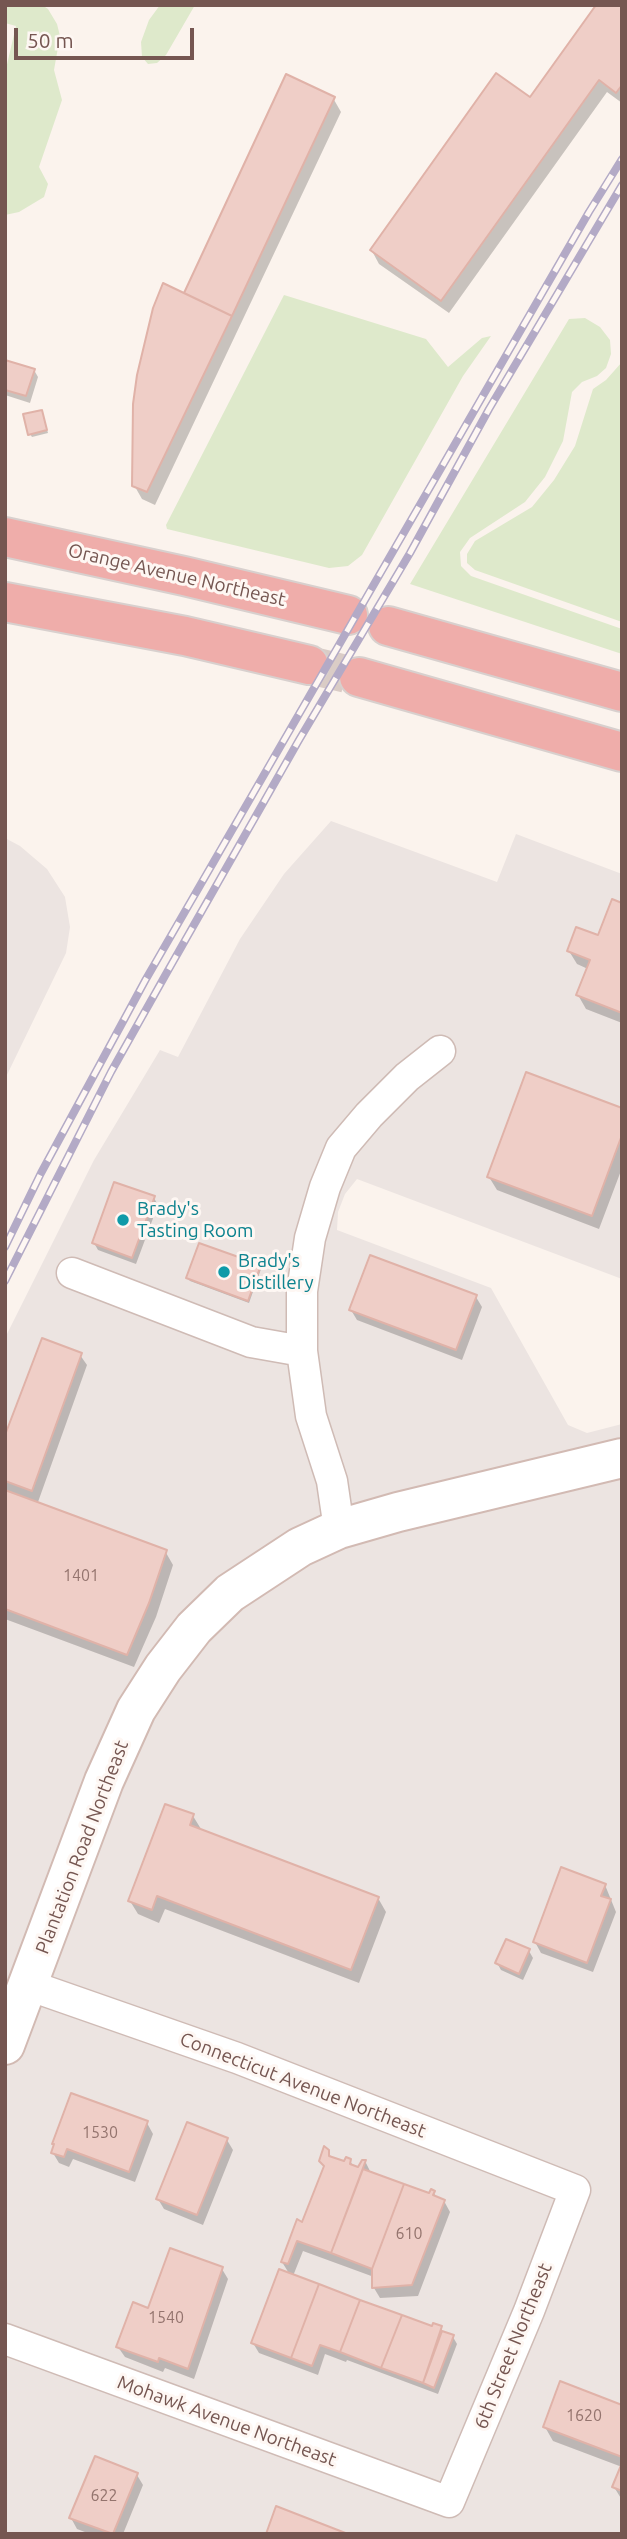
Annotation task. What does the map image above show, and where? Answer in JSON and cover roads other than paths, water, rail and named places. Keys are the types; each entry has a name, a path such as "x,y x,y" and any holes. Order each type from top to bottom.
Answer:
{"highway":[{"name":"Orange Avenue Northeast","path":"5,537 348,615"},
{"path":"5,602 185,636 309,665"},
{"path":"388,626 622,692"},
{"path":"359,677 622,752"}],"street":[{"path":"340,1529 332,1481 310,1416 302,1351 302,1291 310,1238 325,1187 341,1148 407,1077 440,1051"},
{"path":"72,1273 251,1342 302,1351"},
{"name":"Plantation Road Northeast","path":"5,2045 104,1781 136,1710 163,1668 194,1628 230,1593 300,1547 340,1529 398,1512 622,1458"},
{"name":"Connecticut Avenue Northeast","path":"28,1984 237,2058 575,2190"},
{"name":"6th Street Northeast","path":"449,2502 529,2311 575,2190"},
{"name":"Mohawk Avenue Northeast","path":"5,2339 449,2502"}],"tunnel":[{"path":"309,665 359,677"}],"railway":[{"path":"5,1247 41,1173 146,979 622,159"},
{"path":"5,1281 111,1072 166,974 299,740 410,553 489,409 622,185"}],"place":[{"name":"Brady's Tasting Room","path":"123,1220"},
{"name":"Brady's Distillery","path":"224,1272"}]}
